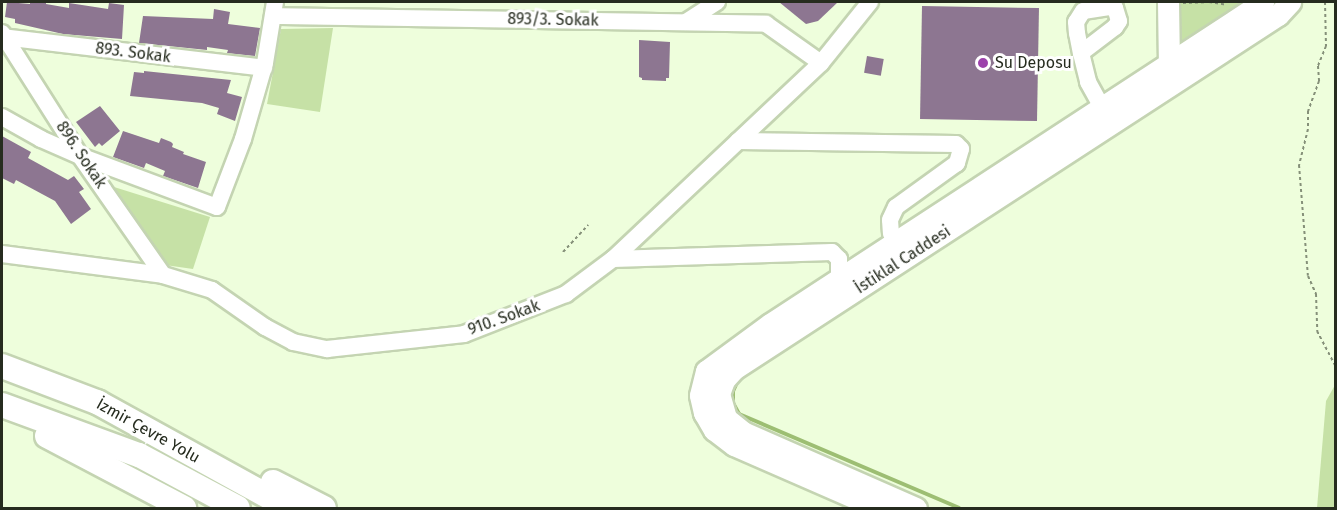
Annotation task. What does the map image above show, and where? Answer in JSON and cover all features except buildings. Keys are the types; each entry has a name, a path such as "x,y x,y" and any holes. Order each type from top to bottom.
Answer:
{"highway":[{"name":"İzmir Çevre Yolu","path":"2,366 97,402 289,508"},
{"path":"97,402 227,459 324,508"},
{"name":"İzmir Çevre Yolu","path":"2,406 139,455 238,508"},
{"path":"2,406 41,432 184,508"}],"main road":[{"name":"İstiklal Caddesi","path":"878,508 734,445 714,430 704,413 700,394 706,371 770,324 1263,2"},
{"name":"İstiklal Caddesi","path":"916,508 743,432 726,418 719,394 724,380 734,369 1278,15 1290,2"},
{"path":"1169,63 1171,3"}],"street":[{"path":"686,22 717,2"},
{"name":"910. Sokak","path":"2,254 163,275 212,290 264,327 293,342 327,349 464,334 567,294 613,259 821,63 870,2"},
{"path":"2,117 40,139 80,156 217,207 243,139 264,68 274,9"},
{"name":"893/3. Sokak","path":"274,9 766,24 821,63"},
{"name":"893. Sokak","path":"3,36 264,68"},
{"name":"896. Sokak","path":"3,36 80,156 163,275"},
{"path":"1081,53 1088,82 1102,107"},
{"path":"738,141 956,144 961,149 957,163 896,207 890,220 891,233 899,240"},
{"path":"613,259 832,252 839,259 839,279"}],"path":[{"path":"1171,3 1208,2 1234,7"},
{"path":"1325,2 1326,46 1318,66 1319,81 1308,111 1308,129 1299,165 1308,276 1316,294 1317,331 1335,367"},
{"path":"563,252 588,225"}],"green space":[{"path":"1174,2 1243,2 1173,48"},
{"path":"333,28 320,112 267,104 281,29"},
{"path":"114,187 210,217 193,269 165,265"},
{"path":"1335,385 1335,508 1317,508 1326,401"}],"waterway":[{"path":"738,380 733,391 733,403 739,414 959,508"}],"place":[{"name":"Su Deposu","path":"983,63"}]}
